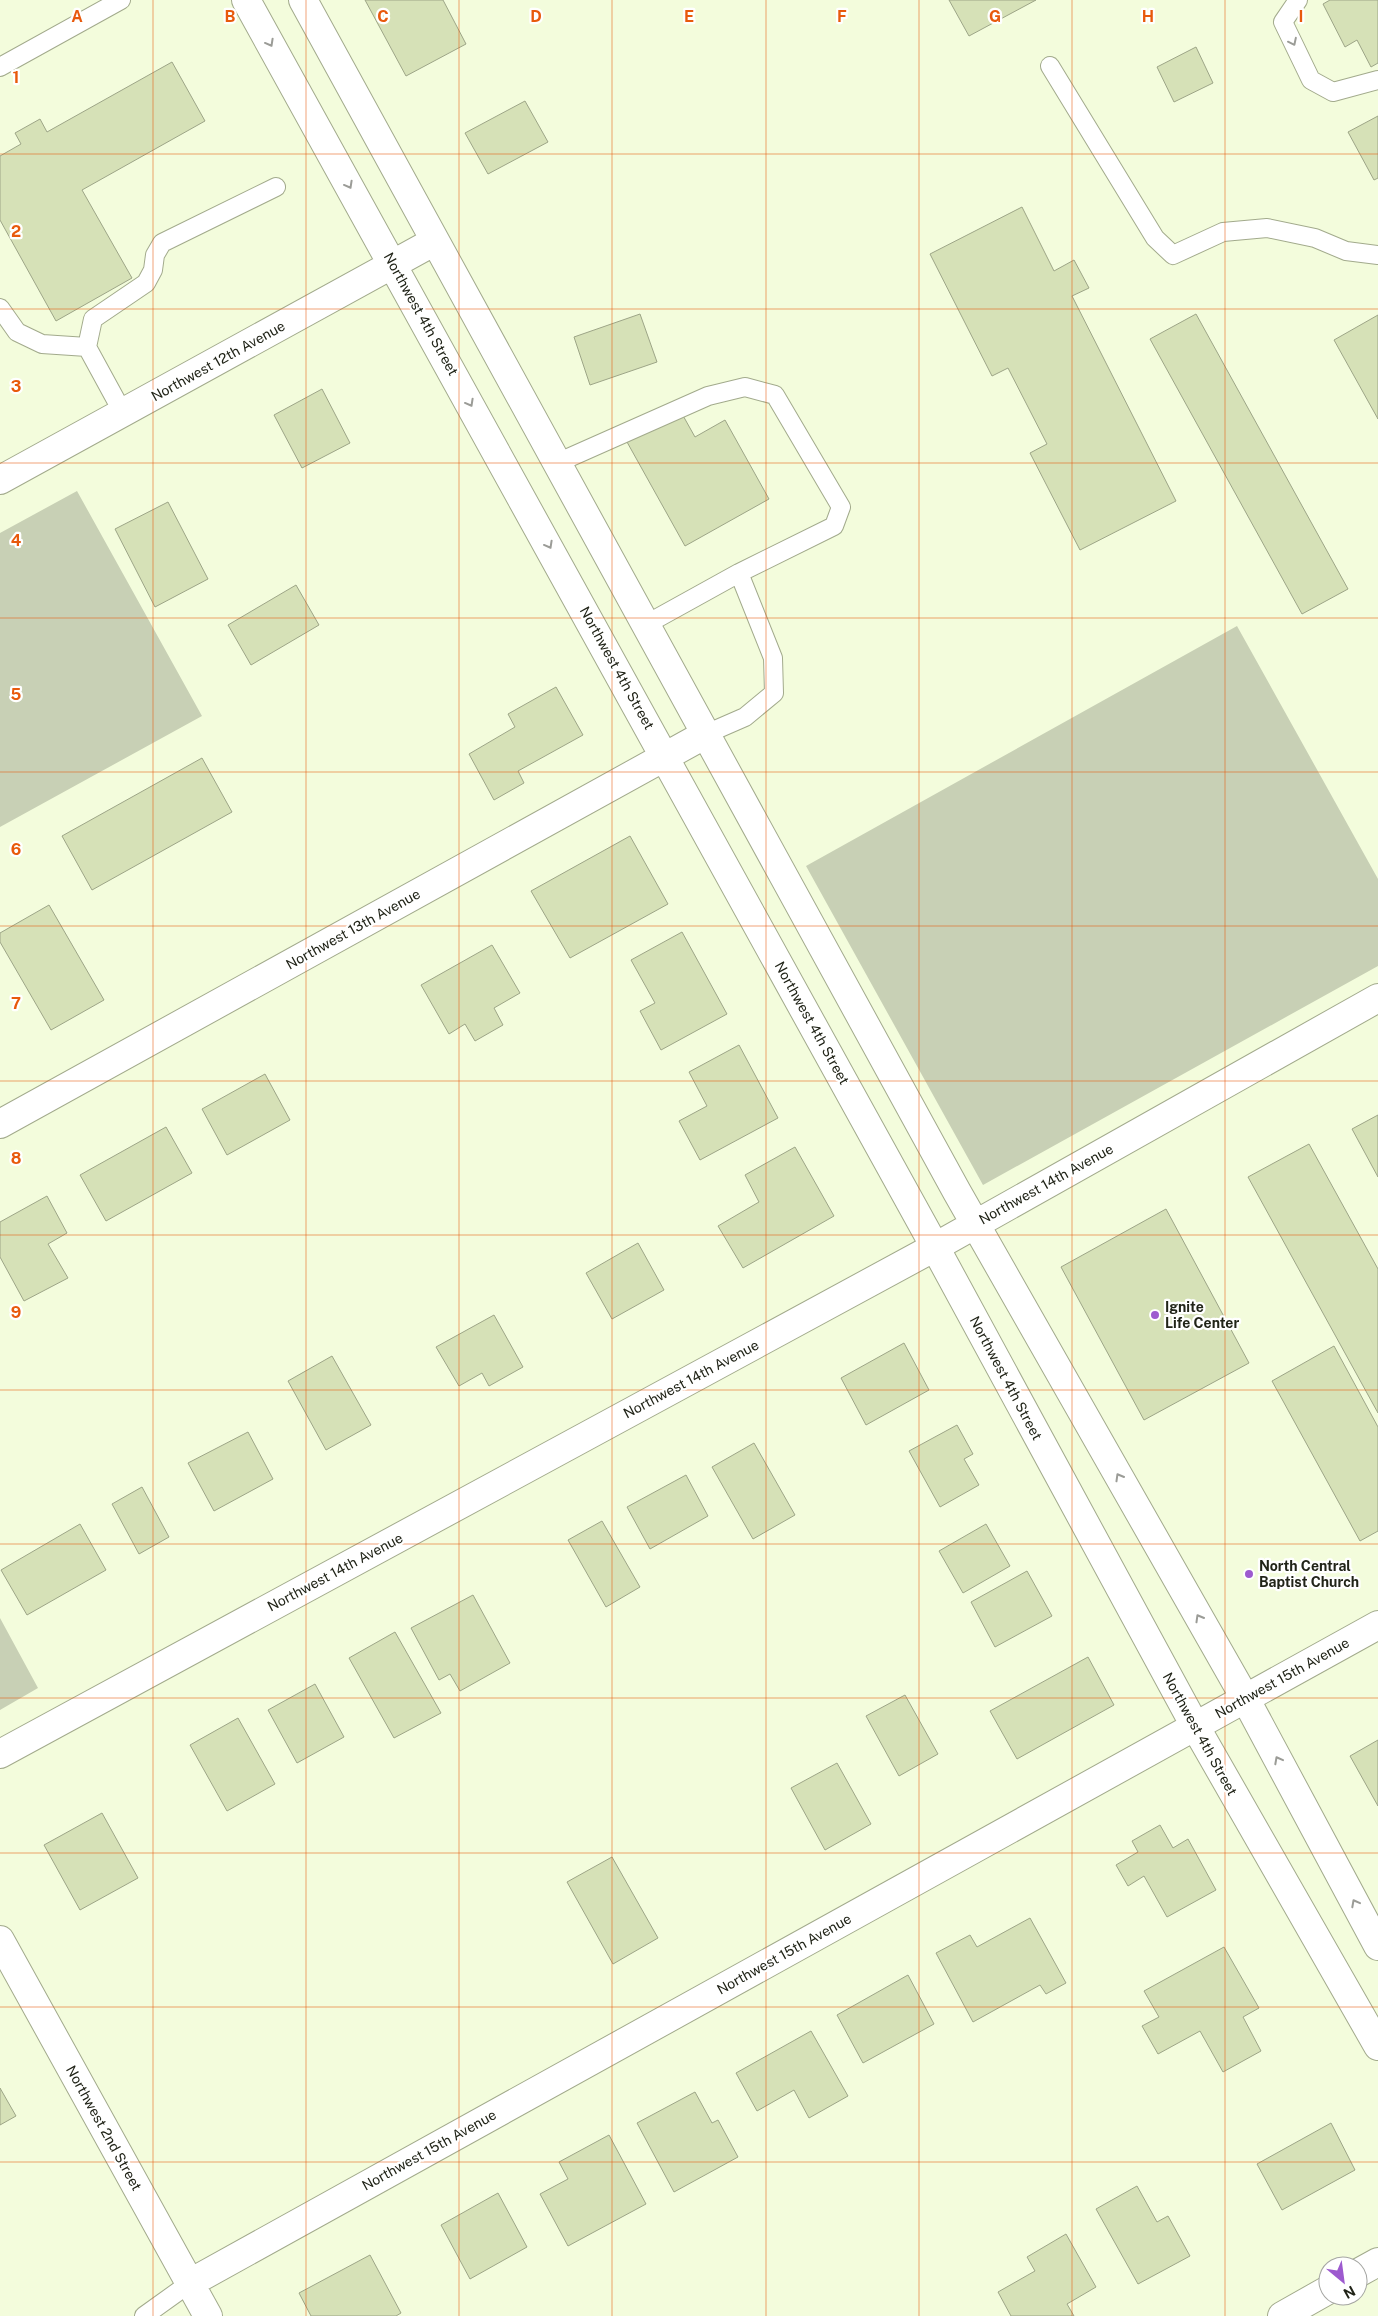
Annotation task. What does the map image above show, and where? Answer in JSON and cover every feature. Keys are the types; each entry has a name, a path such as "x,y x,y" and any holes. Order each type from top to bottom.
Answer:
{"street":[{"name":"Northwest 4th Street","path":"246,0 935,1247 1195,1726 1378,2046"},
{"path":"303,0 974,1224 1245,1698 1378,1946"},
{"name":"Northwest 12th Avenue","path":"0,480 435,241"},
{"name":"Northwest 13th Avenue","path":"0,1124 706,734"},
{"name":"Northwest 14th Avenue","path":"0,1754 935,1247 1378,998"},
{"name":"Northwest 15th Avenue","path":"190,2283 1378,1625"},
{"name":"Northwest 2nd Street","path":"0,1940 208,2316"},
{"path":"1282,2316 1318,2296"}],"lane":[{"path":"0,67 121,0"},
{"path":"1298,0 1283,22 1311,80 1333,92 1378,80"},
{"path":"1050,66 1155,238 1173,255 1223,232 1267,228 1315,238 1346,250 1378,255"},
{"path":"123,413 87,347 93,319 146,283 153,270 155,255 162,244 276,187"},
{"path":"1,314 17,332 42,344 87,347"},
{"path":"557,463 708,396 745,387 775,395 841,507 834,526 739,573 645,625"},
{"path":"706,734 745,717 774,693 773,658 739,573"},
{"path":"144,2316 190,2283"}],"green space":[{"path":"77,491 202,716 0,827 0,533"},
{"path":"1237,626 1378,879 1378,966 983,1185 806,866"},
{"path":"0,1618 38,1688 0,1710"}],"building":[{"path":"365,0 443,0 466,44 406,76"},
{"path":"949,0 1036,0 969,36"},
{"path":"1330,0 1378,0 1378,63 1371,67 1357,40 1345,47 1323,4"},
{"path":"1196,47 1213,83 1174,102 1157,67"},
{"path":"172,62 205,121 82,190 132,278 56,321 0,220 0,156 21,144 15,133 40,119 47,132"},
{"path":"525,101 548,142 488,174 465,133"},
{"path":"1378,116 1378,178 1374,180 1348,132"},
{"path":"1022,207 1054,271 1074,260 1089,288 1072,296 1176,501 1080,550 1030,453 1047,444 1008,368 992,376 930,254"},
{"path":"640,314 657,362 590,385 574,337"},
{"path":"1196,314 1348,589 1302,614 1150,339"},
{"path":"1378,315 1378,419 1334,340"},
{"path":"322,389 350,443 302,468 274,415"},
{"path":"681,412 695,437 725,420 769,499 685,546 627,442"},
{"path":"168,502 208,579 155,607 115,529"},
{"path":"296,585 319,625 251,665 228,625"},
{"path":"556,687 583,735 518,771 524,783 494,800 469,754 515,727 508,714"},
{"path":"202,758 232,812 92,890 62,836"},
{"path":"630,836 668,904 570,958 531,891"},
{"path":"49,905 104,1000 51,1030 0,942 0,933"},
{"path":"682,932 727,1014 661,1050 640,1011 655,1003 631,960"},
{"path":"492,945 520,993 494,1008 503,1025 475,1041 465,1024 449,1034 421,985"},
{"path":"739,1045 778,1118 700,1160 679,1121 707,1106 689,1072"},
{"path":"265,1074 290,1120 227,1155 202,1109"},
{"path":"1378,1115 1378,1177 1352,1129"},
{"path":"166,1127 192,1173 106,1221 80,1175"},
{"path":"1309,1144 1378,1269 1378,1413 1248,1177"},
{"path":"795,1147 834,1216 743,1268 718,1226 759,1202 745,1175"},
{"path":"47,1196 67,1233 48,1244 68,1278 24,1301 0,1257 0,1222"},
{"name":"Ignite Life Center","path":"1166,1209 1249,1363 1144,1420 1061,1267"},
{"path":"638,1243 664,1290 612,1319 586,1273"},
{"path":"494,1315 523,1367 489,1386 482,1373 459,1386 436,1347"},
{"path":"904,1343 929,1390 866,1425 841,1378"},
{"path":"1334,1346 1378,1427 1378,1531 1360,1541 1272,1381"},
{"path":"332,1356 371,1425 326,1450 288,1381"},
{"path":"957,1425 973,1454 964,1459 979,1485 940,1507 909,1451"},
{"path":"248,1432 273,1479 214,1511 188,1463"},
{"path":"754,1443 795,1515 753,1539 712,1467"},
{"path":"686,1475 708,1516 650,1549 627,1507"},
{"path":"142,1487 169,1537 139,1554 112,1504"},
{"path":"602,1521 640,1587 606,1607 568,1540"},
{"path":"80,1524 106,1570 27,1615 1,1570"},
{"path":"986,1524 1010,1566 963,1593 939,1551"},
{"path":"1027,1571 1052,1616 995,1647 971,1602"},
{"path":"473,1595 510,1663 460,1691 450,1674 439,1680 411,1628"},
{"path":"395,1632 441,1713 394,1738 349,1658"},
{"path":"1088,1657 1114,1705 1017,1759 990,1711"},
{"path":"315,1684 344,1737 297,1763 268,1710"},
{"path":"905,1695 938,1754 899,1776 866,1716"},
{"path":"238,1718 275,1784 227,1811 190,1745"},
{"path":"1378,1740 1378,1806 1350,1756"},
{"path":"837,1763 871,1824 825,1850 791,1788"},
{"path":"102,1813 138,1878 80,1910 44,1845"},
{"path":"1160,1825 1173,1848 1188,1839 1216,1890 1167,1917 1144,1876 1128,1886 1116,1865 1138,1852 1132,1841"},
{"path":"612,1857 658,1938 613,1964 567,1882"},
{"path":"1030,1918 1066,1983 1046,1994 1040,1985 973,2022 936,1953 970,1935 977,1947"},
{"path":"1224,1947 1259,2008 1243,2017 1261,2051 1223,2072 1200,2031 1158,2054 1142,2026 1159,2017 1144,1991"},
{"path":"908,1975 934,2024 863,2063 837,2015"},
{"path":"811,2031 848,2096 809,2118 794,2090 757,2111 736,2073"},
{"path":"0,2088 16,2116 0,2125"},
{"path":"695,2092 712,2123 718,2120 738,2157 674,2192 637,2123"},
{"path":"1331,2123 1355,2170 1282,2210 1257,2164"},
{"path":"609,2135 646,2204 568,2246 540,2194 568,2179 559,2162"},
{"path":"1137,2186 1157,2222 1168,2216 1190,2256 1138,2284 1096,2209"},
{"path":"498,2193 527,2247 470,2279 441,2225"},
{"path":"1066,2234 1096,2287 1067,2304 1074,2316 1011,2316 998,2292 1035,2271 1027,2257"},
{"path":"370,2255 401,2313 396,2316 311,2316 299,2293"}],"place":[{"name":"Ignite Life Center","path":"1155,1315"},
{"name":"North Central Baptist Church","path":"1249,1574"}]}
